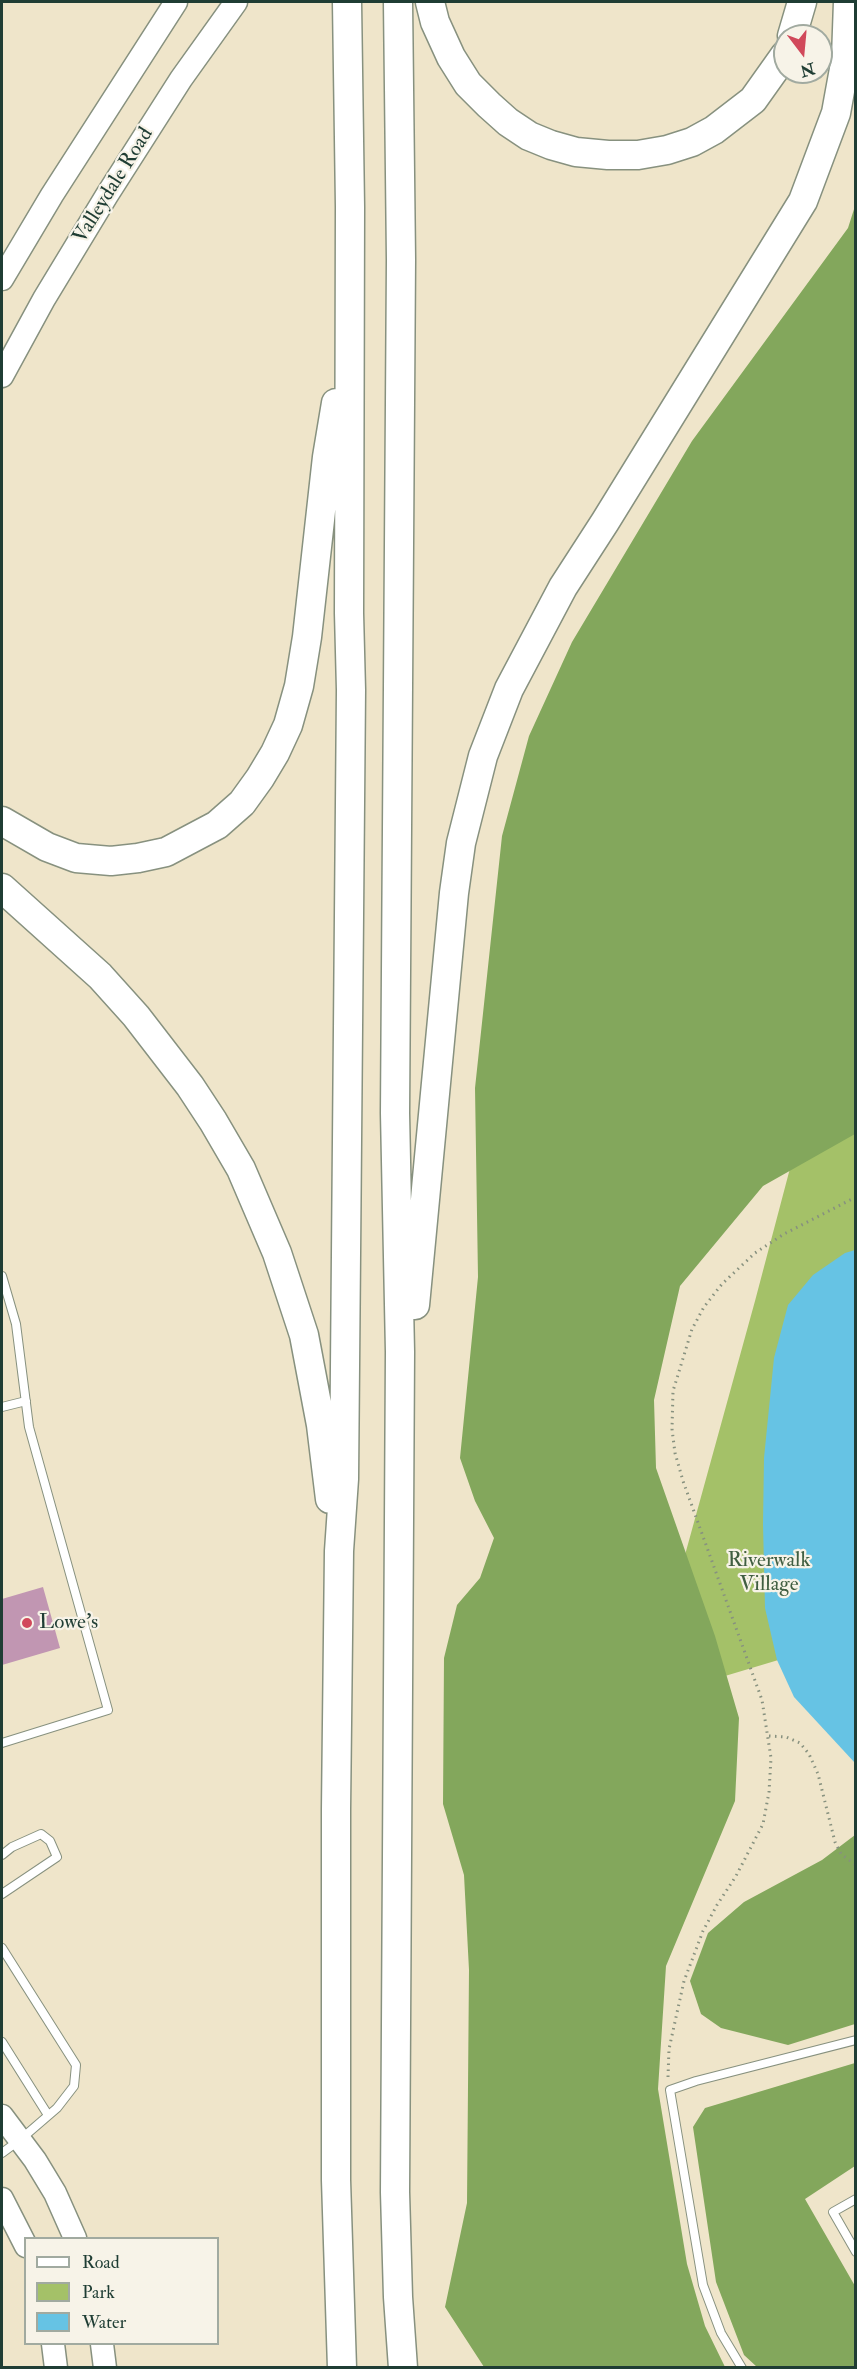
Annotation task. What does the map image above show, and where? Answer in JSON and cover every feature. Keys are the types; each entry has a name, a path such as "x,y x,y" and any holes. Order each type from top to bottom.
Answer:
{"highway":[{"path":"342,2367 336,2180 336,1809 339,1551 344,1479 351,701 350,207 347,2"},
{"path":"398,2 401,260 394,1113 400,1283 395,2192 403,2367"},
{"path":"430,2 435,22 451,57 475,91 508,122 529,136 576,152 638,155 667,150 692,142 714,130 753,99 773,72"},
{"path":"796,24 802,2"},
{"path":"399,1423 417,1288 454,893 461,843 483,756 509,689 563,587 802,201 819,163 836,112 846,58 848,2"},
{"path":"2,821 47,848 76,858 111,861 166,852 217,825 242,803 275,753 288,725 300,686 327,457 337,398 350,352"},
{"path":"7,897 100,976 136,1016 190,1086 241,1169 277,1253 304,1335 321,1425 326,1473 339,1551"}],"main road":[{"path":"2,279 52,195 176,2"},
{"name":"Valleydale Road","path":"2,376 44,299 107,195 181,80 236,2"},
{"path":"2,2116 21,2139 55,2193 75,2237"},
{"path":"2,2199 24,2242"},
{"path":"53,2345 56,2367"},
{"path":"102,2345 105,2367"}],"lane":[{"path":"2,1276 16,1323 29,1427 108,1710 2,1743"},
{"path":"2,1407 26,1401"},
{"path":"2,1855 12,1847 40,1834 50,1841 57,1857 2,1894"},
{"path":"2,1948 76,2065 74,2086 48,2115 2,2152"},
{"path":"742,2367 722,2333 703,2285 670,2090 696,2081 855,2040"},
{"path":"2,2042 48,2115"},
{"path":"855,2199 833,2212 855,2252"}],"path":[{"path":"670,2090 669,2049 684,1981 703,1931 736,1876 763,1824 769,1791 771,1758 762,1700 675,1453 672,1429 673,1391 692,1329 704,1307 722,1284 755,1252 855,1197"},
{"path":"769,1736 786,1737 800,1743 809,1754 818,1774 835,1842 841,1854 855,1865"}],"green space":[{"path":"855,206 855,1134 763,1186 680,1286 654,1400 656,1468 715,1636 739,1718 735,1801 666,1966 658,2089 687,2264 705,2326 725,2367 484,2367 445,2307 467,2203 469,1970 464,1875 443,1804 444,1658 457,1605 480,1578 494,1538 475,1501 460,1458 478,1277 475,1088 502,836 529,736 572,642 692,441 848,228"},
{"name":"Riverwalk Village","path":"855,922 855,1637 645,1700 755,1301"},
{"path":"855,1835 855,2024 788,2045 721,2028 701,2014 690,1981 708,1933 744,1902 822,1860"},
{"path":"855,2063 855,2166 805,2199 855,2286 855,2367 757,2367 744,2355 716,2282 693,2127 705,2108"}],"water":[{"path":"856,1250 855,1763 794,1697 777,1660 765,1608 763,1524 764,1458 774,1358 788,1305 813,1275 845,1253"}],"building":[{"name":"Lowe's","path":"43,1587 60,1648 2,1665 2,1599"}],"place":[{"name":"Lowe's","path":"27,1623"}]}
